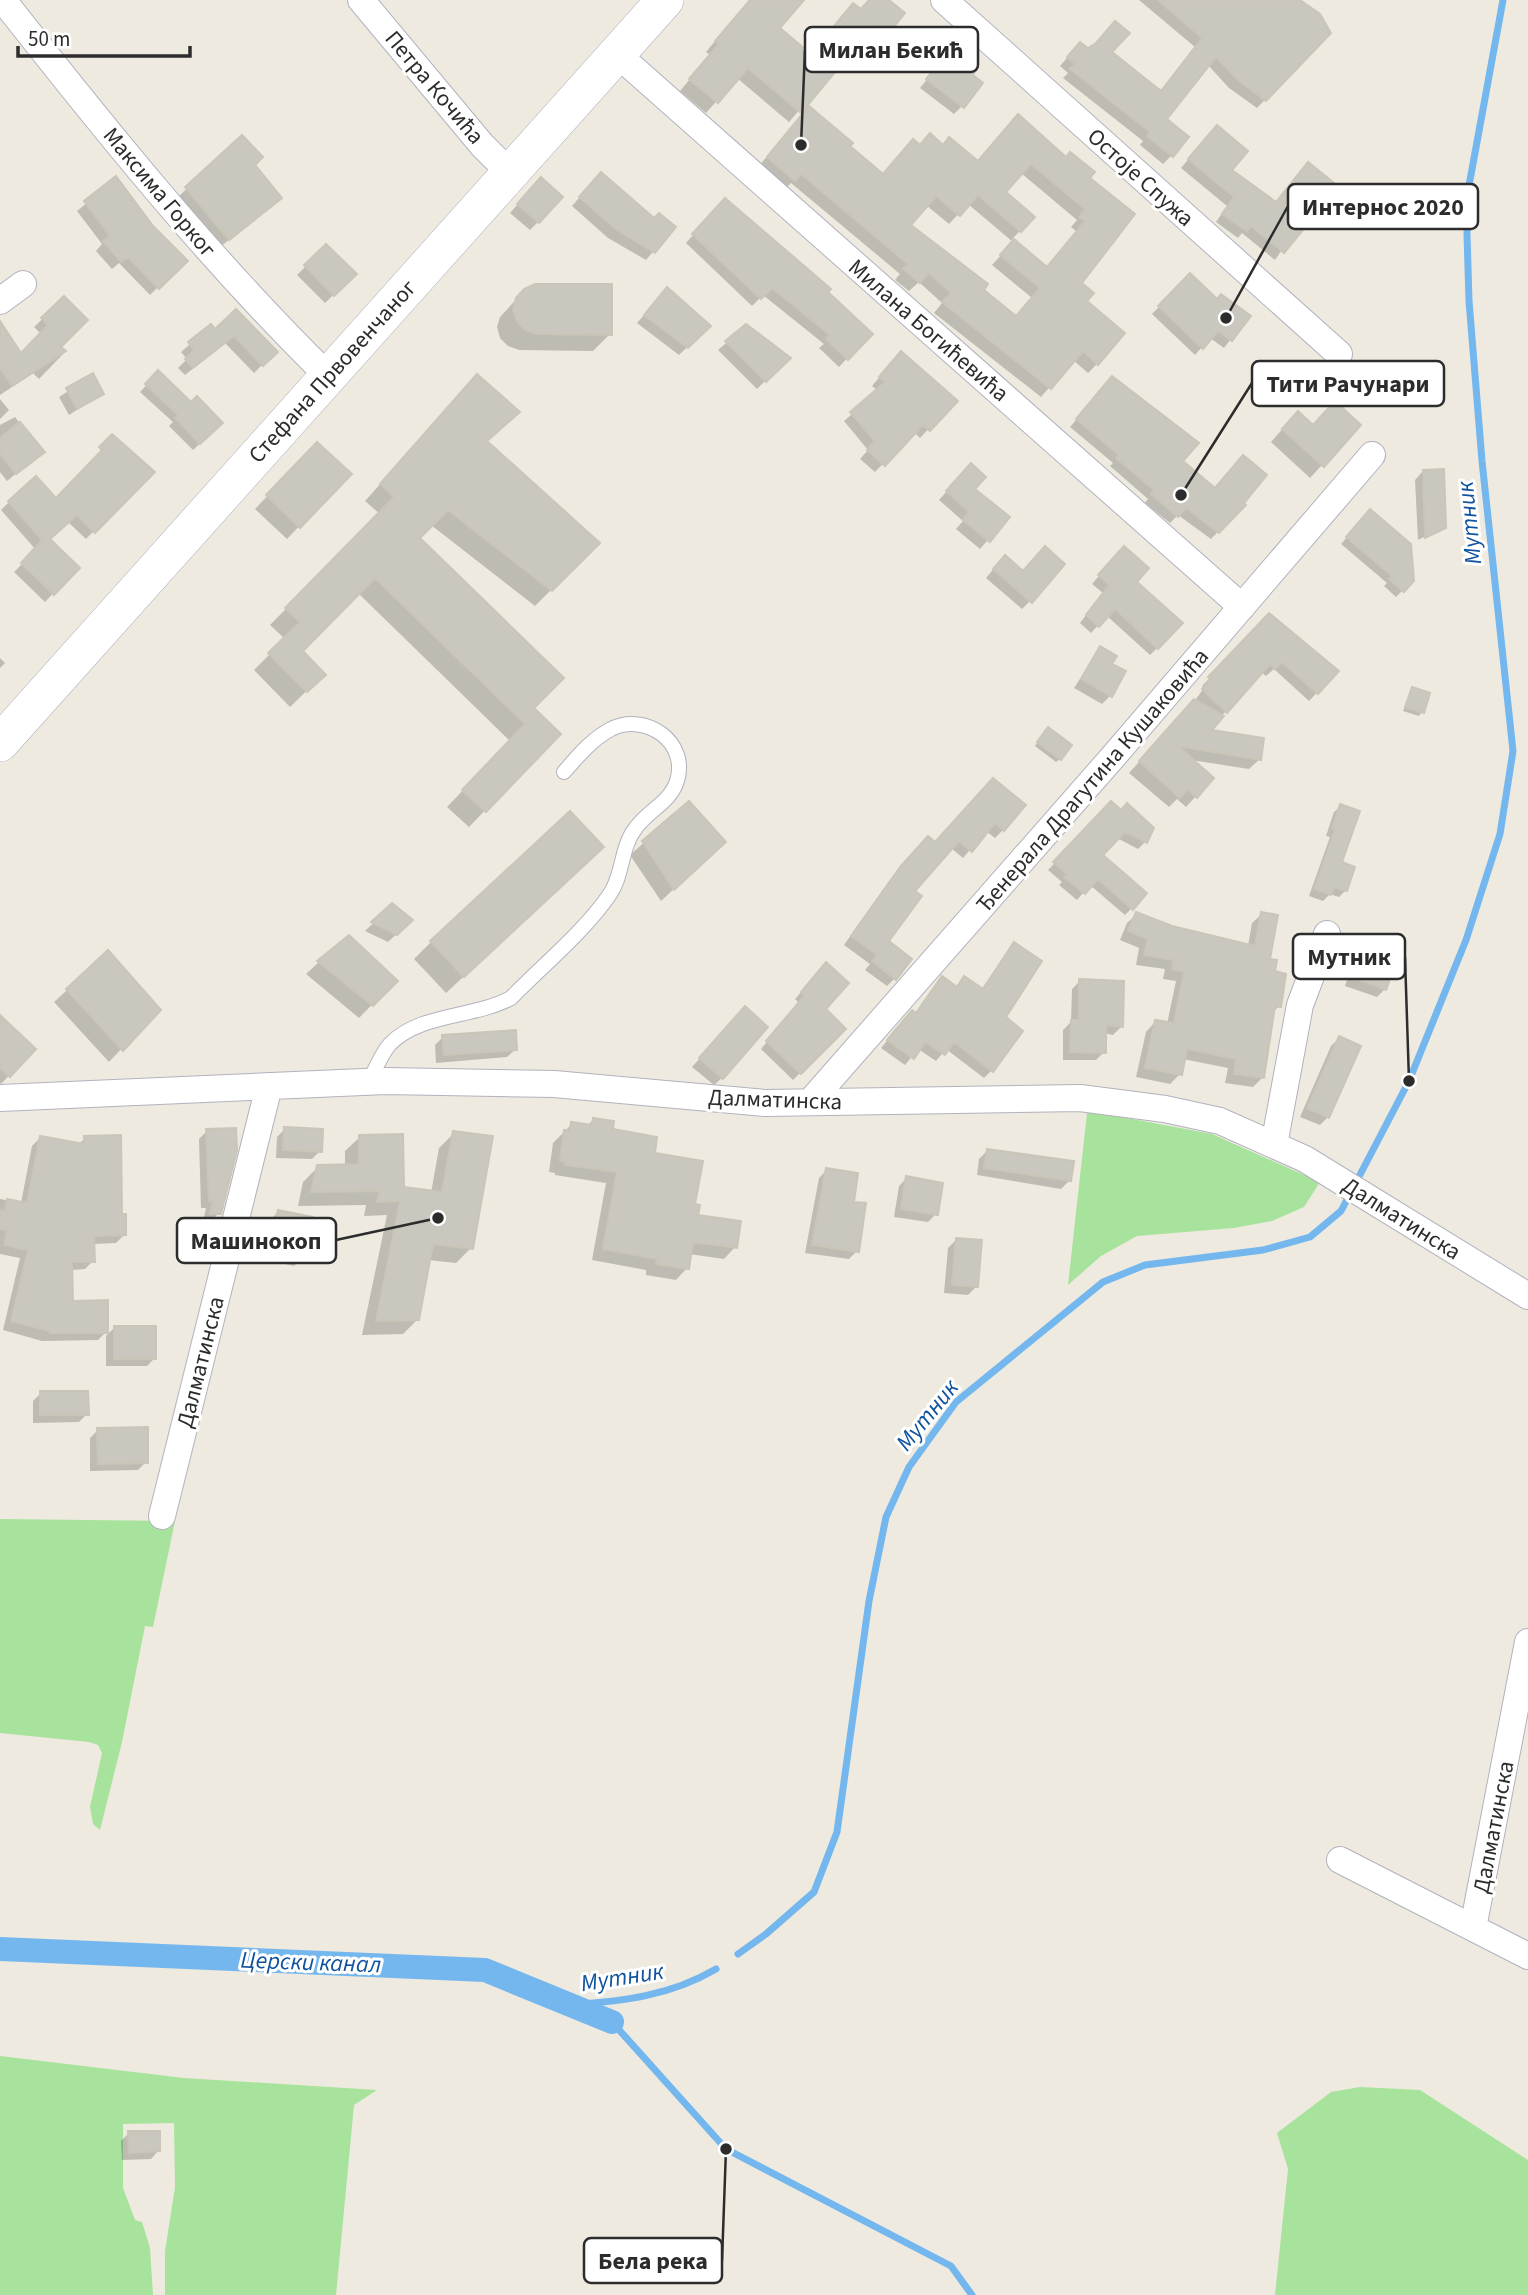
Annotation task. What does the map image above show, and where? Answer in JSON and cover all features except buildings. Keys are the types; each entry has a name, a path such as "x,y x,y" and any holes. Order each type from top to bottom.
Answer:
{"street":[{"name":"Максима Горког","path":"3,0 203,244 262,312 327,375"},
{"name":"Петра Кочића","path":"361,0 482,145 510,173"},
{"name":"Стефана Првовенчаног","path":"0,743 664,0"},
{"name":"Остоје Спужа","path":"944,0 1339,354"},
{"name":"Милана Богићевића","path":"617,54 1242,607"},
{"path":"0,301 23,284"},
{"name":"Ђенерала Драгутина Кушаковића","path":"810,1102 1372,455"},
{"path":"1274,1145 1300,1005 1326,934"},
{"name":"Далматинска","path":"0,1098 369,1082 554,1084 765,1103 1080,1098 1165,1109 1220,1121 1274,1145 1368,1196 1528,1296"},
{"name":"Далматинска","path":"162,1516 269,1086"},
{"name":"Далматинска","path":"1473,1928 1528,1643"},
{"name":"Далматинска","path":"1340,1860 1528,1956"}],"lane":[{"path":"369,1082 390,1044 416,1026 492,1008 511,998 611,893 634,830 669,797 677,781 678,767 676,751 666,737 644,725 627,724 593,740 564,772"}],"green space":[{"path":"1095,1112 1212,1134 1320,1182 1304,1207 1272,1221 1234,1228 1137,1236 1101,1256 1068,1285 1087,1113"},
{"path":"0,1519 175,1521 153,1627 145,1626 122,1742 100,1830 93,1824 90,1807 102,1753 98,1745 0,1733"},
{"path":"0,2056 184,2078 377,2090 354,2105 336,2295 165,2295 165,2251 175,2187 174,2123 123,2124 123,2188 135,2220 142,2222 150,2248 153,2295 0,2295"},
{"path":"1360,2087 1420,2090 1528,2160 1528,2295 1275,2295 1288,2169 1277,2133 1331,2092"}],"waterway":[{"name":"Мутник","path":"738,1954 766,1934 814,1892 837,1832 869,1601 886,1517 909,1467 956,1402 1103,1282 1145,1265 1263,1250 1310,1237 1341,1211 1409,1081 1466,940 1500,834 1513,751 1482,461 1469,301 1467,234 1468,191 1503,0"},
{"name":"Церски канал","path":"0,1949 485,1970 612,2022"},
{"name":"Мутник","path":"571,2005 646,1996 681,1985 716,1969"},
{"path":"612,2022 726,2149 951,2266 972,2295"}],"place":[{"name":"Милан Бекић","path":"801,145"},
{"name":"Интернос 2020","path":"1226,318"},
{"name":"Тити Рачунари","path":"1181,495"},
{"name":"Мутник","path":"1409,1081"},
{"name":"Машинокоп","path":"438,1218"},
{"name":"Бела река","path":"726,2149"}]}
